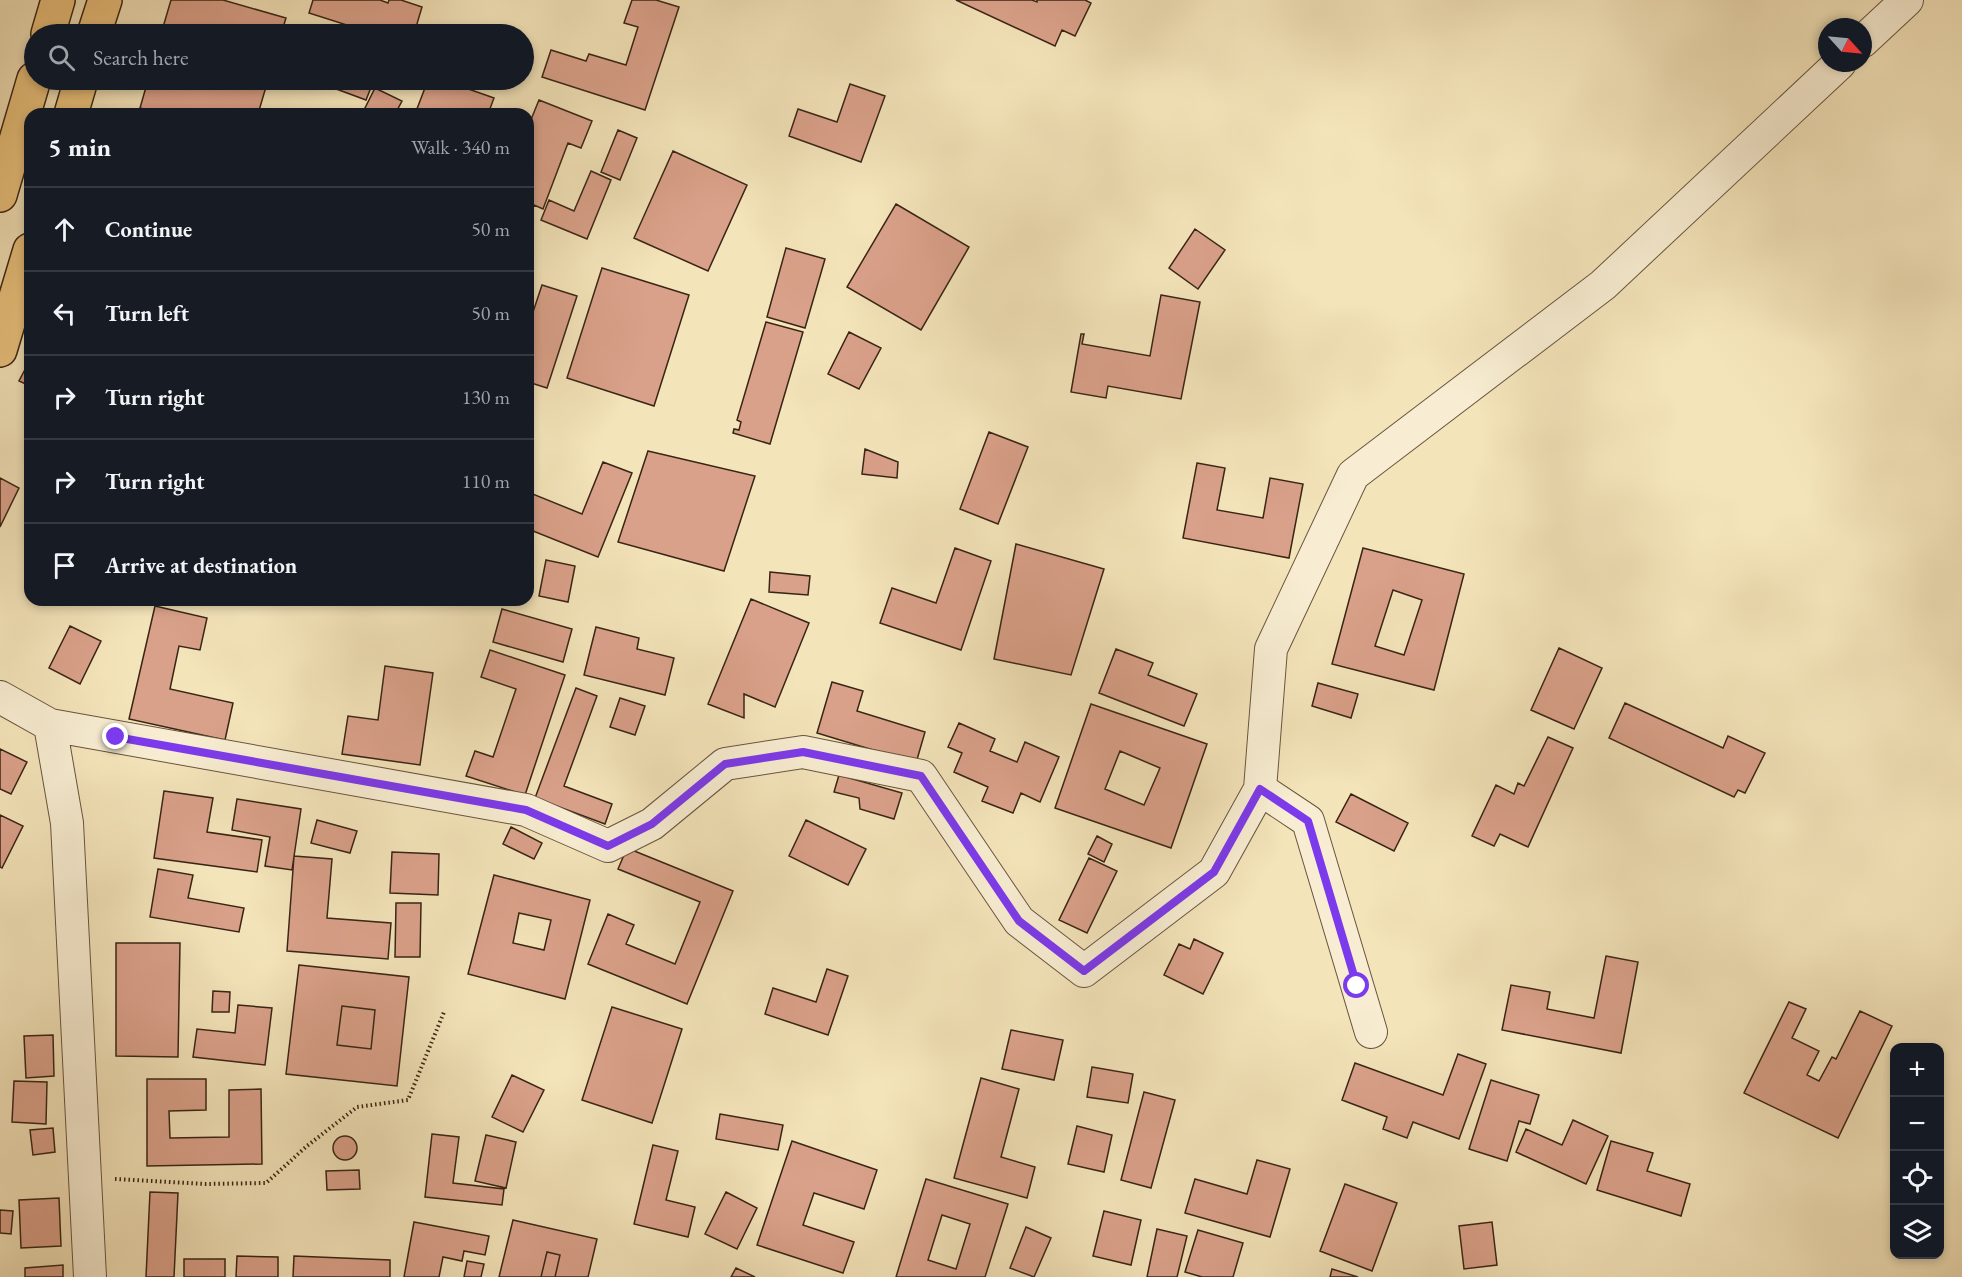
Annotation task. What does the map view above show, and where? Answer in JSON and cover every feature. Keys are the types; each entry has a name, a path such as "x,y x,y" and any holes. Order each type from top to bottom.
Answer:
{"highway":[{"path":"51,24 58,0"},
{"path":"97,24 105,0"},
{"path":"26,108 31,90"},
{"path":"72,108 78,90"},
{"path":"0,195 24,113"},
{"path":"0,350 24,270"}],"street":[{"path":"1872,33 1907,0"},
{"path":"0,697 50,725 526,810 608,846 652,824 725,764 803,752 921,776 1019,921 1084,971 1214,872 1260,789 1271,649 1353,475 1603,285 1830,72"},
{"path":"50,725 68,823 90,1277"},
{"path":"1260,789 1308,821 1371,1032"}],"path":[{"path":"85,1177 205,1184 266,1183 307,1146 357,1107 408,1100 444,1012"}],"building":[{"path":"171,0 223,0 286,18 284,24 164,24"},
{"path":"313,0 380,0 388,3 389,0 401,0 422,7 417,24 344,24 309,13"},
{"path":"632,0 656,0 679,7 645,110 542,77 551,50 586,61 589,54 626,65 638,27 624,23"},
{"path":"956,0 1032,0 1037,2 1037,0 1085,0 1091,3 1075,36 1062,30 1055,46"},
{"path":"850,84 885,96 861,162 789,136 798,109 837,122"},
{"path":"145,90 265,90 260,108 140,108"},
{"path":"339,90 370,90 366,100"},
{"path":"374,90 379,90 402,101 398,108 365,108"},
{"path":"424,90 471,90 494,98 490,108 417,108"},
{"path":"539,100 592,121 581,148 568,143 543,209 534,205 534,112"},
{"path":"618,130 637,138 620,180 601,172"},
{"path":"673,151 747,185 708,271 634,238"},
{"path":"591,171 611,180 587,239 541,220 549,200 574,211"},
{"path":"896,204 969,247 921,330 847,287"},
{"path":"1195,229 1225,250 1198,289 1169,268"},
{"path":"786,248 825,259 805,328 767,317"},
{"path":"602,268 689,295 654,406 567,378"},
{"path":"542,285 577,296 547,388 534,384 534,309"},
{"path":"1161,295 1200,302 1181,399 1108,386 1106,398 1071,392 1081,334 1084,334 1082,344 1150,356"},
{"path":"766,322 803,332 770,444 733,433 734,429 739,430 741,422 737,420"},
{"path":"849,332 881,348 859,389 828,374"},
{"path":"24,371 24,383 19,381"},
{"path":"989,432 1028,447 998,524 960,509"},
{"path":"865,449 898,462 897,478 862,474"},
{"path":"648,451 755,476 724,571 618,542"},
{"path":"603,462 632,473 598,557 534,531 534,494 582,514"},
{"path":"1197,463 1225,468 1217,510 1263,518 1270,478 1303,484 1289,558 1183,538"},
{"path":"0,478 19,488 0,527"},
{"path":"1016,544 1104,569 1071,675 994,659"},
{"path":"955,548 991,561 961,650 880,623 892,588 936,603"},
{"path":"1363,548 1464,574 1434,690 1332,664","holes":["1393,590 1422,600 1404,655 1375,646"]},
{"path":"546,560 575,566 568,602 539,596"},
{"path":"770,572 810,576 808,595 769,592"},
{"path":"751,599 809,623 775,707 744,694 744,718 708,704"},
{"path":"155,606 207,618 200,650 179,646 170,689 233,703 225,740 129,719"},
{"path":"502,609 572,629 563,662 493,642"},
{"path":"70,626 101,641 80,684 49,668"},
{"path":"596,627 639,638 637,649 674,658 665,695 584,675"},
{"path":"1559,648 1602,668 1574,729 1531,710"},
{"path":"1116,649 1153,663 1148,675 1197,694 1184,726 1099,693"},
{"path":"490,650 565,675 525,795 466,776 475,751 493,757 516,689 481,677"},
{"path":"385,666 433,673 420,765 342,754 348,716 378,720"},
{"path":"832,682 863,691 857,711 925,732 916,763 817,733"},
{"path":"1318,683 1358,694 1351,718 1312,706"},
{"path":"576,688 597,696 564,786 612,804 605,824 535,798"},
{"path":"620,698 645,706 635,735 610,727"},
{"path":"1625,703 1723,748 1728,736 1765,753 1745,793 1738,790 1734,797 1609,738"},
{"path":"1091,704 1207,744 1171,848 1055,808","holes":["1120,751 1160,768 1144,805 1105,789"]},
{"path":"959,723 995,739 990,751 1017,762 1025,742 1059,757 1040,802 1021,793 1013,813 982,801 988,787 954,772 962,753 948,747"},
{"path":"1548,737 1573,748 1528,847 1500,834 1494,846 1472,836 1496,785 1514,794 1518,783 1524,786"},
{"path":"0,749 27,762 11,794 0,789"},
{"path":"839,775 902,793 894,819 860,809 859,798 834,792"},
{"path":"164,791 213,798 207,832 262,840 257,872 154,858"},
{"path":"1351,794 1408,823 1394,851 1336,822"},
{"path":"237,799 301,809 292,870 265,866 270,837 232,830"},
{"path":"0,815 23,826 2,868 0,867"},
{"path":"317,820 357,831 350,853 311,843"},
{"path":"806,820 866,849 848,885 789,856"},
{"path":"511,827 542,843 534,859 503,844"},
{"path":"1097,836 1112,844 1104,862 1088,854"},
{"path":"627,848 733,891 687,1004 588,964 608,914 634,925 626,944 675,964 700,902 618,869"},
{"path":"392,852 439,854 438,895 390,893"},
{"path":"294,856 332,859 327,918 391,923 388,959 287,951"},
{"path":"1089,858 1117,871 1087,933 1059,920"},
{"path":"158,869 193,875 188,898 244,908 239,932 150,917"},
{"path":"494,875 590,900 565,999 468,974","holes":["519,913 551,920 544,950 513,943"]},
{"path":"396,903 421,903 420,957 395,957"},
{"path":"1194,939 1223,953 1203,994 1164,975 1179,944 1190,949"},
{"path":"116,943 180,943 178,1057 116,1056"},
{"path":"1606,956 1638,962 1621,1053 1502,1030 1511,985 1550,992 1547,1009 1594,1018"},
{"path":"299,965 409,977 397,1086 286,1074","holes":["342,1006 375,1010 371,1049 337,1045"]},
{"path":"827,969 848,976 828,1035 765,1014 773,988 816,1002"},
{"path":"213,991 230,992 229,1012 212,1012"},
{"path":"1789,1002 1806,1009 1792,1038 1819,1051 1807,1075 1819,1081 1832,1057 1836,1059 1860,1011 1892,1026 1838,1138 1744,1093"},
{"path":"238,1005 272,1008 265,1065 193,1057 197,1029 235,1033"},
{"path":"342,1006 375,1010 371,1049 337,1045"},
{"path":"612,1007 682,1029 652,1123 582,1100"},
{"path":"1011,1030 1063,1040 1054,1080 1002,1069"},
{"path":"53,1035 54,1076 26,1078 24,1036"},
{"path":"1458,1054 1486,1064 1459,1139 1413,1122 1407,1138 1383,1129 1387,1117 1342,1100 1355,1063 1443,1095"},
{"path":"1092,1067 1133,1074 1128,1103 1087,1097"},
{"path":"512,1075 544,1090 523,1132 492,1117"},
{"path":"981,1078 1019,1089 1001,1157 1035,1167 1027,1198 954,1178"},
{"path":"147,1079 206,1079 206,1110 169,1111 170,1138 229,1137 229,1090 261,1089 262,1164 147,1166"},
{"path":"1491,1080 1539,1095 1530,1124 1519,1121 1507,1161 1469,1149"},
{"path":"14,1081 47,1082 46,1124 12,1122"},
{"path":"1144,1092 1175,1100 1151,1188 1121,1180"},
{"path":"720,1114 783,1125 778,1150 716,1139"},
{"path":"1573,1120 1608,1136 1586,1184 1516,1152 1526,1129 1562,1145"},
{"path":"1077,1126 1112,1135 1104,1172 1068,1164"},
{"path":"53,1128 55,1152 33,1155 30,1130"},
{"path":"432,1134 459,1137 453,1183 504,1189 502,1205 425,1197"},
{"path":"486,1135 516,1142 506,1188 475,1181"},
{"path":"345,1136 350,1137 356,1143 356,1153 350,1159 345,1160 340,1159 334,1153 333,1148 334,1143 340,1137"},
{"path":"792,1141 877,1170 864,1209 814,1193 803,1225 854,1242 843,1273 757,1245"},
{"path":"1611,1141 1653,1153 1647,1171 1690,1184 1681,1216 1597,1190"},
{"path":"653,1145 678,1151 666,1200 695,1207 688,1237 634,1224"},
{"path":"1257,1160 1290,1169 1270,1237 1185,1213 1195,1179 1247,1194"},
{"path":"359,1170 360,1189 327,1190 326,1171"},
{"path":"926,1179 1008,1204 985,1277 896,1277","holes":["942,1215 970,1224 956,1269 928,1260"]},
{"path":"1345,1184 1397,1203 1372,1271 1320,1251"},
{"path":"150,1192 178,1193 174,1277 146,1277"},
{"path":"726,1192 757,1208 737,1249 705,1234"},
{"path":"59,1198 61,1246 21,1248 19,1200"},
{"path":"0,1210 13,1211 11,1234 0,1233"},
{"path":"1104,1211 1141,1220 1131,1265 1093,1256"},
{"path":"513,1220 597,1239 588,1277 555,1277 560,1255 547,1252 541,1277 499,1277"},
{"path":"414,1222 489,1236 485,1255 464,1251 462,1261 443,1257 439,1277 404,1277"},
{"path":"1492,1222 1497,1265 1464,1269 1459,1226"},
{"path":"1026,1227 1051,1238 1034,1277 1010,1268"},
{"path":"1157,1229 1187,1236 1177,1277 1147,1277"},
{"path":"1198,1230 1243,1243 1233,1277 1202,1277 1185,1272"},
{"path":"547,1252 560,1255 555,1277 541,1277"},
{"path":"237,1256 278,1257 278,1277 236,1277"},
{"path":"294,1256 390,1260 390,1277 293,1277"},
{"path":"184,1259 225,1259 225,1277 184,1277"},
{"path":"467,1261 484,1264 481,1277 464,1277"},
{"path":"63,1265 63,1277 25,1277 25,1268"},
{"path":"736,1268 755,1277 731,1277"},
{"path":"1332,1269 1358,1277 1330,1277"}],"route":[{"path":"116,737 526,810 608,846 652,824 725,764 803,752 921,776 1019,921 1084,971 1214,872 1260,789 1308,821 1357,986"}]}
